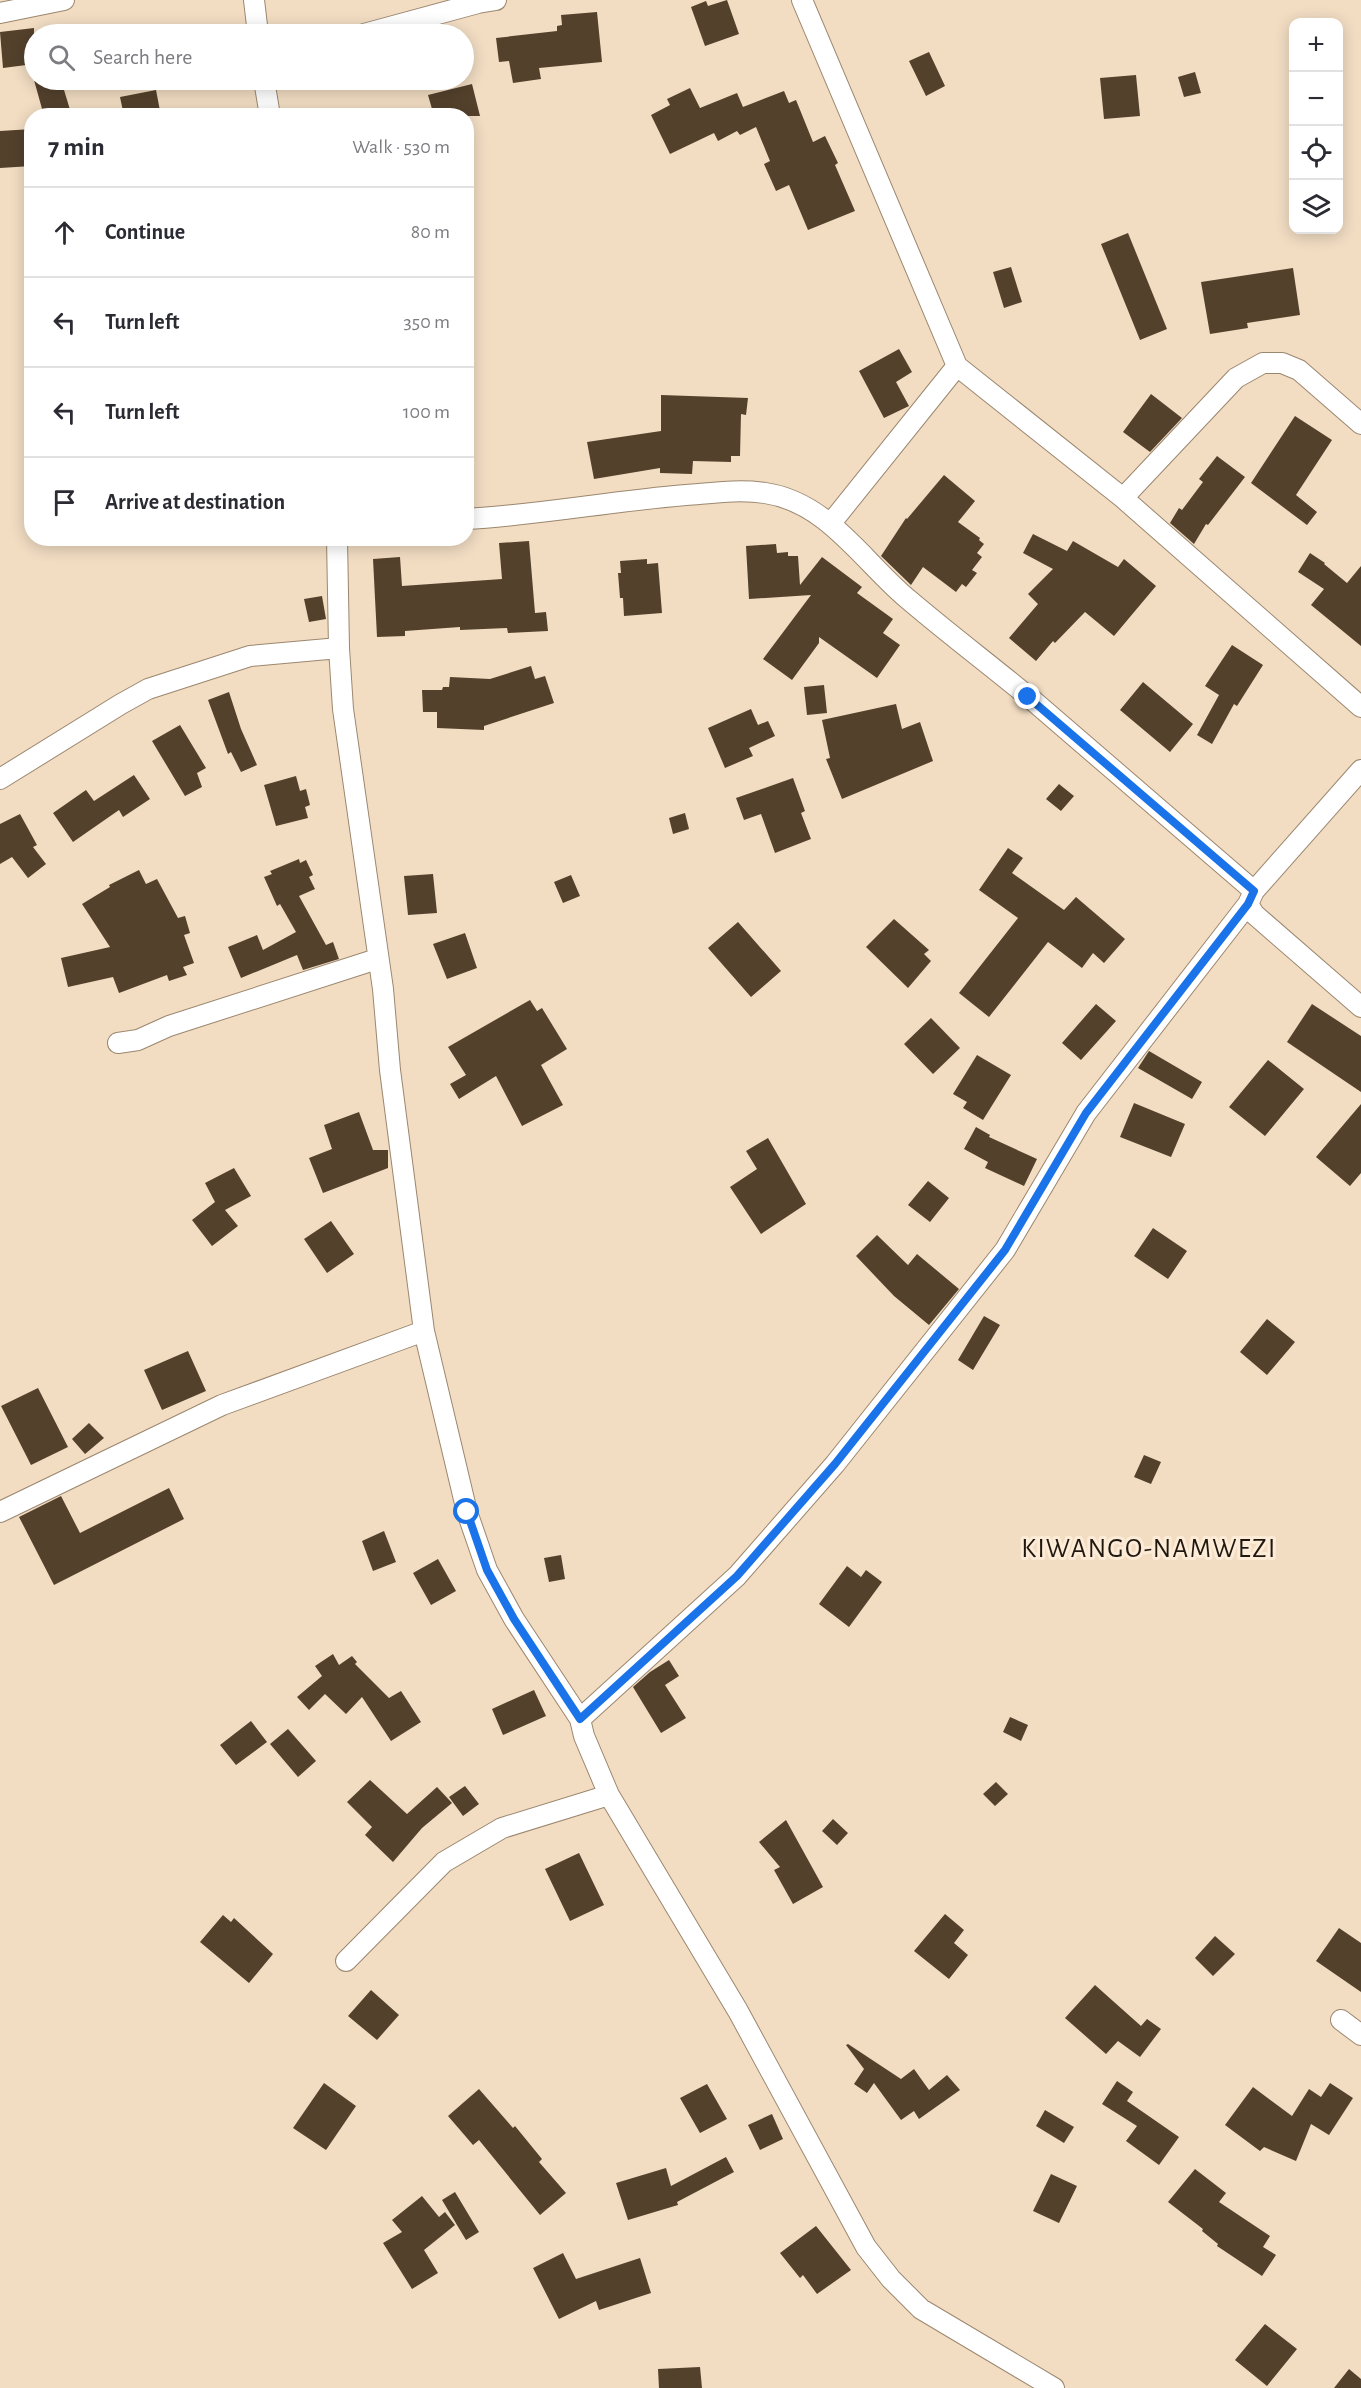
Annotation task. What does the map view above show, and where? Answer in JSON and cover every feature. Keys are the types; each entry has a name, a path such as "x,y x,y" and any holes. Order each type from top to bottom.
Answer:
{"street":[{"path":"0,13 64,0"},
{"path":"254,0 257,24"},
{"path":"802,0 957,366 1123,498 1361,707"},
{"path":"400,24 484,1"},
{"path":"266,90 269,108"},
{"path":"1123,498 1236,378 1263,363 1282,363 1299,370 1361,424"},
{"path":"831,523 957,366"},
{"path":"474,519 517,516 637,499 744,491 788,498 831,523 908,599 1037,705 1251,898 1254,914 1361,1007"},
{"path":"338,546 339,648 343,709 377,960 383,989 390,1070 424,1331 467,1512 487,1570 514,1619 580,1719 584,1736 609,1795 738,2012 866,2247 891,2279 921,2309 1054,2388"},
{"path":"0,780 148,689 250,656 339,648"},
{"path":"580,1719 737,1576 835,1464 1005,1250 1086,1113 1251,898 1361,770"},
{"path":"118,1043 138,1040 169,1026 377,960"},
{"path":"0,1512 222,1405 424,1331"},
{"path":"345,1961 444,1862 502,1828 609,1795"},
{"path":"1341,2020 1361,2035"}],"building":[{"path":"727,0 739,34 705,46 691,7 706,1 708,6"},
{"path":"597,12 602,62 539,68 541,79 513,83 509,61 499,62 496,38 557,31 557,26 562,25 561,15"},
{"path":"24,29 24,65 3,68 0,32"},
{"path":"929,52 945,86 926,96 909,61"},
{"path":"1195,72 1201,93 1184,97 1178,77"},
{"path":"1136,75 1140,116 1104,119 1100,78"},
{"path":"690,88 700,108 737,93 743,107 784,91 789,103 796,100 813,142 825,136 838,163 835,165 855,211 808,230 789,185 776,191 764,164 770,161 756,127 740,135 737,131 718,141 714,133 670,154 651,115 670,105 667,99"},
{"path":"37,90 64,90 69,108 42,108"},
{"path":"156,90 159,108 122,108 120,97"},
{"path":"448,90 474,90 480,116 474,116 474,108 432,108 428,95"},
{"path":"24,130 24,166 0,168 0,131"},
{"path":"1128,233 1167,329 1140,340 1101,244"},
{"path":"1011,267 1022,302 1004,308 993,272"},
{"path":"1293,268 1300,315 1247,323 1248,328 1210,334 1201,282"},
{"path":"899,349 912,372 896,382 909,406 884,418 859,371"},
{"path":"1151,394 1182,418 1150,452 1123,432"},
{"path":"661,395 748,398 746,415 741,414 740,456 731,456 731,462 693,461 692,474 660,473 660,468 594,479 587,442 661,431"},
{"path":"1295,416 1332,440 1296,495 1317,512 1307,525 1251,483"},
{"path":"1217,456 1245,477 1208,525 1206,524 1194,544 1170,523 1179,508 1182,510 1203,482 1199,479"},
{"path":"944,475 975,501 958,522 980,538 979,540 984,544 977,553 982,557 972,570 977,573 966,587 962,584 956,592 923,567 911,585 881,556 906,518"},
{"path":"1033,534 1067,551 1073,541 1118,567 1124,559 1156,586 1114,636 1085,612 1055,643 1053,641 1036,661 1009,638 1038,604 1028,594 1053,569 1023,553"},
{"path":"529,541 535,613 546,612 548,631 508,633 507,628 460,630 460,627 405,631 405,636 377,637 373,559 400,557 402,586 502,579 499,543"},
{"path":"776,544 777,553 788,552 788,556 798,556 800,585 822,557 862,587 857,593 893,619 883,633 900,645 877,678 819,637 819,643 792,680 763,659 811,595 749,599 746,546"},
{"path":"1310,553 1347,583 1361,566 1361,646 1311,605 1324,589 1298,572"},
{"path":"647,559 647,564 658,563 662,613 624,616 618,573 621,573 620,561"},
{"path":"322,596 326,619 309,622 304,599"},
{"path":"1232,645 1263,665 1237,706 1234,704 1212,744 1197,735 1219,695 1205,686"},
{"path":"531,666 535,679 545,676 554,703 484,726 484,730 437,728 437,712 423,712 422,690 442,690 443,687 449,687 450,677 490,679"},
{"path":"1143,682 1193,724 1170,752 1120,710"},
{"path":"824,685 827,713 807,715 804,687"},
{"path":"229,692 241,729 257,765 241,772 231,752 228,754 208,700"},
{"path":"896,704 902,729 920,722 933,761 842,799 826,759 830,758 822,720"},
{"path":"751,709 758,725 768,721 775,736 749,748 753,756 725,768 708,728"},
{"path":"180,725 206,768 197,773 202,787 185,796 152,741"},
{"path":"134,775 150,799 123,817 119,810 73,842 53,813 86,790 94,801"},
{"path":"296,776 300,791 306,789 310,805 305,807 308,818 276,826 264,785"},
{"path":"793,778 805,811 801,813 811,839 775,853 761,814 744,820 736,798"},
{"path":"1059,784 1074,796 1061,811 1046,799"},
{"path":"685,813 689,829 673,834 669,818"},
{"path":"20,814 37,845 33,847 46,864 28,878 12,857 0,864 0,824"},
{"path":"1008,848 1023,858 1012,873 1064,910 1076,897 1125,939 1104,963 1093,953 1082,968 1048,942 989,1017 959,993 1018,918 979,890"},
{"path":"299,859 300,863 306,860 313,875 309,877 315,889 299,896 326,945 333,942 339,959 303,970 297,955 241,978 228,947 257,935 263,950 296,932 280,904 277,906 264,877 272,874 270,871"},
{"path":"139,870 146,884 157,879 178,918 185,916 190,933 184,935 194,963 183,967 187,975 169,981 167,975 119,993 113,977 68,987 61,958 110,947 82,904 110,887 109,885"},
{"path":"433,874 437,913 408,915 404,876"},
{"path":"571,875 580,896 563,903 554,882"},
{"path":"894,919 929,950 924,954 931,961 908,988 866,947"},
{"path":"738,922 781,971 751,997 708,948"},
{"path":"465,933 477,968 447,979 433,944"},
{"path":"530,1000 537,1011 542,1008 567,1049 541,1065 563,1105 522,1126 496,1076 459,1099 450,1084 466,1075 448,1047"},
{"path":"1096,1004 1116,1021 1081,1060 1062,1043"},
{"path":"1312,1004 1361,1036 1361,1092 1287,1042"},
{"path":"931,1018 960,1048 933,1074 904,1044"},
{"path":"1149,1051 1202,1082 1192,1099 1138,1068"},
{"path":"977,1055 1011,1075 983,1120 963,1108 967,1102 953,1094"},
{"path":"1268,1060 1304,1089 1265,1136 1229,1107"},
{"path":"1134,1103 1185,1124 1171,1157 1120,1137"},
{"path":"1361,1104 1361,1173 1350,1186 1316,1157"},
{"path":"359,1112 373,1150 388,1150 388,1168 323,1193 309,1158 332,1149 324,1125"},
{"path":"976,1127 990,1135 989,1137 1037,1159 1024,1186 985,1168 988,1162 964,1149"},
{"path":"768,1138 806,1204 761,1234 730,1187 757,1169 746,1151"},
{"path":"234,1168 251,1196 225,1210 238,1226 212,1246 192,1220 215,1202 205,1183"},
{"path":"928,1181 949,1198 930,1222 908,1205"},
{"path":"331,1221 354,1254 327,1273 304,1239"},
{"path":"1153,1228 1187,1251 1168,1279 1134,1256"},
{"path":"877,1235 908,1265 917,1254 959,1289 929,1325 894,1296 856,1256"},
{"path":"984,1316 1000,1325 973,1370 958,1360"},
{"path":"1267,1319 1295,1342 1267,1375 1240,1352"},
{"path":"188,1351 206,1391 162,1410 144,1370"},
{"path":"38,1388 68,1447 31,1465 1,1406"},
{"path":"89,1423 104,1438 85,1454 72,1439"},
{"path":"1144,1455 1161,1462 1151,1484 1134,1477"},
{"path":"169,1488 184,1519 54,1585 19,1517 61,1496 80,1533"},
{"path":"384,1531 396,1562 373,1571 362,1541"},
{"path":"561,1555 565,1579 549,1582 544,1558"},
{"path":"438,1559 456,1591 431,1605 413,1573"},
{"path":"847,1566 861,1577 866,1570 882,1582 849,1627 819,1604"},
{"path":"333,1654 339,1665 352,1656 357,1662 355,1664 389,1698 401,1691 421,1722 391,1741 362,1697 346,1714 325,1694 309,1710 297,1697 322,1676 315,1666"},
{"path":"669,1660 679,1676 665,1685 686,1718 661,1733 633,1687 650,1672"},
{"path":"534,1690 546,1716 503,1735 492,1709"},
{"path":"1010,1717 1028,1725 1021,1741 1003,1732"},
{"path":"251,1721 267,1742 236,1765 220,1745"},
{"path":"288,1729 316,1761 298,1777 270,1744"},
{"path":"370,1780 407,1814 437,1787 452,1803 422,1828 393,1862 365,1835 372,1827 347,1802"},
{"path":"996,1782 1008,1794 995,1806 983,1794"},
{"path":"465,1786 479,1804 463,1816 449,1797"},
{"path":"833,1819 848,1833 837,1845 822,1831"},
{"path":"786,1820 823,1887 793,1904 774,1870 780,1867 759,1842"},
{"path":"579,1853 604,1905 570,1921 545,1869"},
{"path":"945,1914 964,1930 954,1943 968,1955 949,1979 914,1951"},
{"path":"223,1915 231,1922 234,1918 273,1954 249,1983 200,1942"},
{"path":"1339,1928 1361,1943 1361,1992 1316,1961"},
{"path":"1215,1936 1235,1954 1213,1976 1195,1958"},
{"path":"1095,1985 1141,2026 1147,2019 1161,2029 1140,2057 1118,2041 1106,2054 1065,2018"},
{"path":"371,1990 399,2015 377,2040 348,2016"},
{"path":"848,2044 901,2079 914,2069 929,2090 947,2075 960,2090 919,2119 914,2111 901,2120 874,2083 867,2093 854,2084 864,2069 846,2045"},
{"path":"1117,2081 1133,2092 1127,2101 1179,2137 1159,2165 1126,2141 1137,2126 1102,2104"},
{"path":"324,2083 356,2106 326,2150 293,2128"},
{"path":"1330,2083 1353,2098 1329,2135 1311,2124 1296,2161 1264,2147 1260,2151 1225,2125 1253,2087 1292,2116 1309,2089 1321,2097"},
{"path":"707,2084 727,2119 700,2133 680,2098"},
{"path":"479,2089 513,2128 515,2126 542,2159 539,2162 566,2193 540,2215 479,2140 473,2145 448,2116"},
{"path":"1045,2110 1074,2127 1064,2143 1036,2126"},
{"path":"772,2114 783,2139 760,2150 748,2125"},
{"path":"726,2157 734,2172 677,2202 678,2205 628,2220 616,2183 666,2168 671,2186"},
{"path":"1195,2169 1226,2193 1219,2202 1270,2236 1263,2247 1276,2255 1262,2276 1217,2246 1218,2244 1202,2231 1203,2229 1168,2202"},
{"path":"1051,2174 1077,2186 1059,2223 1033,2211"},
{"path":"455,2192 479,2232 466,2240 442,2200"},
{"path":"422,2196 439,2217 445,2212 455,2225 424,2250 438,2273 412,2289 383,2243 402,2232 392,2220"},
{"path":"816,2226 851,2270 817,2294 803,2275 800,2278 780,2253"},
{"path":"563,2253 576,2279 640,2258 651,2293 599,2310 596,2301 559,2319 533,2268"},
{"path":"1265,2324 1297,2349 1267,2386 1235,2360"},
{"path":"700,2367 702,2388 659,2388 658,2369"},
{"path":"1349,2369 1361,2379 1361,2388 1334,2388"}],"district":[{"name":"KIWANGO-NAMWEZI","path":"1149,1548"}],"route":[{"path":"467,1512 487,1570 514,1619 580,1719 737,1576 835,1464 1005,1250 1086,1113 1248,904 1254,891 1028,697"}]}
